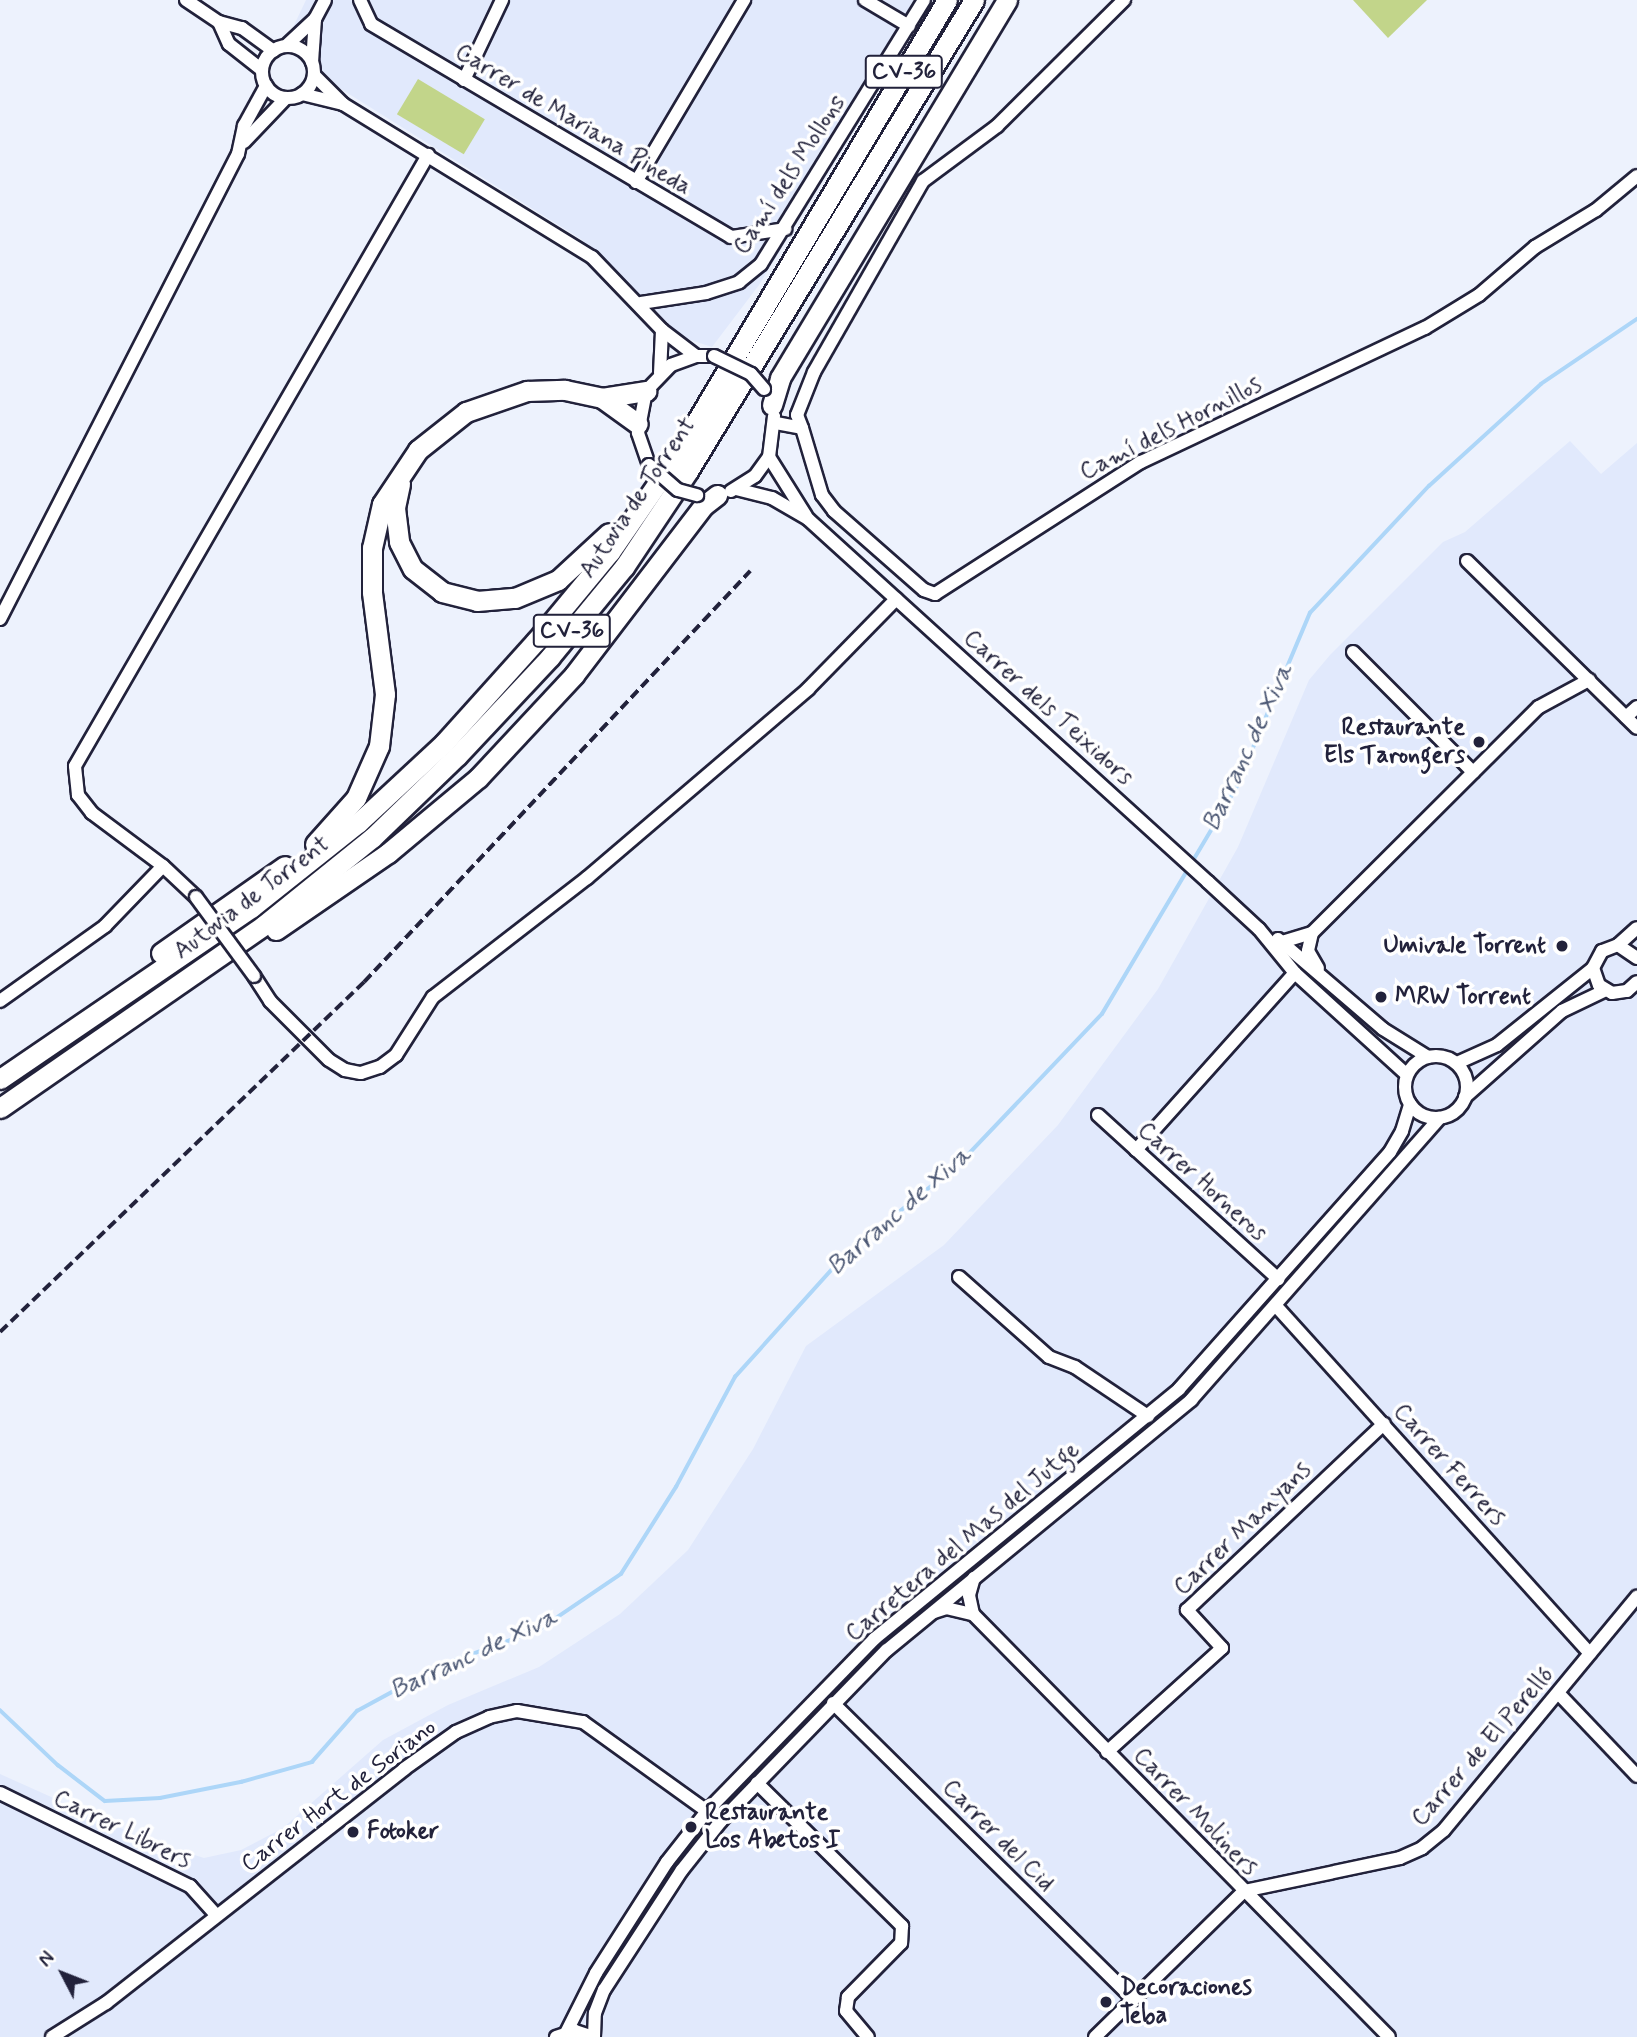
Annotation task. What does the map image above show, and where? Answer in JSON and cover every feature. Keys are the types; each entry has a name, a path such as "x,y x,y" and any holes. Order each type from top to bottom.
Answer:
{"highway":[{"name":"Autovia de Torrent","path":"0,1079 251,908 358,823 444,743 610,552 744,346 860,144 947,0"},
{"name":"Autovia de Torrent","path":"0,1108 264,925 372,838 457,756 550,657 624,567 688,471 974,0"},
{"path":"771,406 780,378 1007,0"},
{"path":"402,472 395,508 399,542 413,569 442,592 477,601 515,598 558,580 601,544 649,477 860,144"},
{"path":"0,1067 320,841 356,798 379,746 385,694 372,592 372,548 383,504 402,472 435,433 486,402 545,390 603,398 646,391"},
{"path":"603,398 638,424"},
{"path":"0,1118 388,853 478,778 574,676 702,506 726,492"}],"street":[{"path":"186,0 219,22 242,28 280,48 302,50 312,61"},
{"path":"262,70 280,48 315,19 325,0"},
{"name":"Carrer de Mariana Pineda","path":"360,0 371,24 731,237 785,229"},
{"path":"464,80 502,0"},
{"path":"636,182 744,0"},
{"path":"865,0 909,26"},
{"name":"Camí dels Mollons","path":"641,303 706,293 739,282 761,264 924,0"},
{"path":"802,428 797,415 814,372 923,181 997,126 1124,0"},
{"path":"315,19 312,61 314,75 343,104 569,240 641,303 662,330 696,356"},
{"path":"219,22 229,44 262,70 266,86 244,126 244,142"},
{"path":"302,94 314,75"},
{"path":"266,86 286,98"},
{"path":"0,619 244,142 286,98 302,94 343,104"},
{"path":"428,155 75,766 78,794 92,813 163,866 196,897 280,1011 330,1060 345,1070 362,1073 396,1055 433,997 587,878 808,689 896,599"},
{"name":"Camí dels Hornillos","path":"802,428 822,495 834,511 924,590 935,594 1141,462 1425,328 1479,295 1535,247 1596,210 1637,176"},
{"path":"660,373 662,330"},
{"path":"771,406 769,457 755,476 726,492 697,495 678,490 649,465 638,424 646,391 660,373 696,356 714,356 751,374 771,406 802,428"},
{"name":"Carrer dels Teixidors","path":"769,457 808,519"},
{"name":"Carrer dels Teixidors","path":"726,492 772,498 808,519 1259,929 1295,973 1407,1075"},
{"path":"1467,561 1637,728"},
{"path":"1353,652 1473,772"},
{"path":"1282,942 1312,933 1539,707 1589,680"},
{"path":"1626,717 1637,707"},
{"path":"0,1001 105,926 163,866"},
{"path":"1457,1063 1497,1045 1593,968 1602,951 1618,945 1637,928"},
{"name":"Carrer dels Teixidors","path":"1259,929 1282,942 1323,973 1383,1029 1428,1057"},
{"path":"1312,933 1308,951 1323,973"},
{"path":"1618,945 1637,958"},
{"path":"1593,968 1595,978 1606,990 1637,1001"},
{"path":"1136,1150 1295,973"},
{"path":"1619,993 1637,982"},
{"path":"1465,1097 1464,1073 1457,1063 1443,1056 1428,1057 1407,1075 1409,1104 1423,1115 1440,1118 1456,1111 1465,1097 1562,1012 1606,990"},
{"name":"Carretera del Mas del Jutge","path":"561,2035 596,1973 667,1862 708,1811 874,1639 1148,1416 1278,1279 1390,1152 1402,1131 1409,1104"},
{"name":"Carrer Horneros","path":"1098,1115 1278,1279"},
{"name":"Carretera del Mas del Jutge","path":"593,2037 595,2013 611,1979 682,1870 757,1783 833,1703 932,1613 1165,1426 1276,1306 1440,1118"},
{"path":"960,1277 1049,1357 1075,1367 1148,1416"},
{"name":"Carrer Ferrers","path":"1276,1306 1590,1653"},
{"name":"Carrer Manyans","path":"1107,1752 1222,1648 1187,1610 1384,1424"},
{"path":"932,1613 946,1608 973,1614 969,1595 974,1578"},
{"name":"Carrer de El Perelló","path":"1244,1891 1400,1858 1422,1848 1444,1830 1637,1597"},
{"name":"Carrer Moliners","path":"973,1614 1389,2037"},
{"path":"1559,1694 1637,1776"},
{"name":"Carrer del Cid","path":"833,1703 1133,1999"},
{"name":"Carrer Hort de Soriano","path":"52,2037 98,2009 404,1769 456,1732 489,1717 517,1711 583,1721 708,1811"},
{"path":"757,1783 902,1926 901,1943 848,1997 846,2011 868,2037"},
{"name":"Carrer Librers","path":"0,1793 190,1886 216,1915"},
{"path":"1095,2037 1244,1891"},
{"path":"561,2035 593,2037"}],"shaded area":[{"path":"306,0 933,0 759,285 712,347 672,334 581,239 333,84 287,40"},
{"path":"1570,441 1601,474 1637,443 1637,2037 0,2037 0,1774 147,1840 204,1858 241,1850 283,1828 383,1740 448,1705 539,1667 620,1614 688,1550 753,1449 806,1346 944,1245 1058,1125 1158,989 1238,847 1309,680 1330,655 1443,542 1465,532"}],"green space":[{"path":"1353,0 1427,0 1388,38"},
{"path":"418,79 485,119 464,154 397,114"}],"waterway":[{"name":"Barranc de Xiva","path":"0,1710 58,1765 105,1801 160,1798 241,1782 312,1762 357,1711 440,1666 540,1629 621,1574 676,1487 735,1377 843,1257 961,1162 1102,1014 1236,788 1310,613 1429,486 1541,384 1637,319"}],"railway":[{"path":"0,1332 364,982 750,571"}],"place":[{"name":"Restaurante Els Tarongers","path":"1479,742"},
{"name":"Umivale Torrent","path":"1562,946"},
{"name":"MRW Torrent","path":"1381,997"},
{"name":"Restaurante Los Abetos I","path":"691,1827"},
{"name":"Fotoker","path":"353,1832"},
{"name":"Decoraciones Teba","path":"1106,2002"}]}
